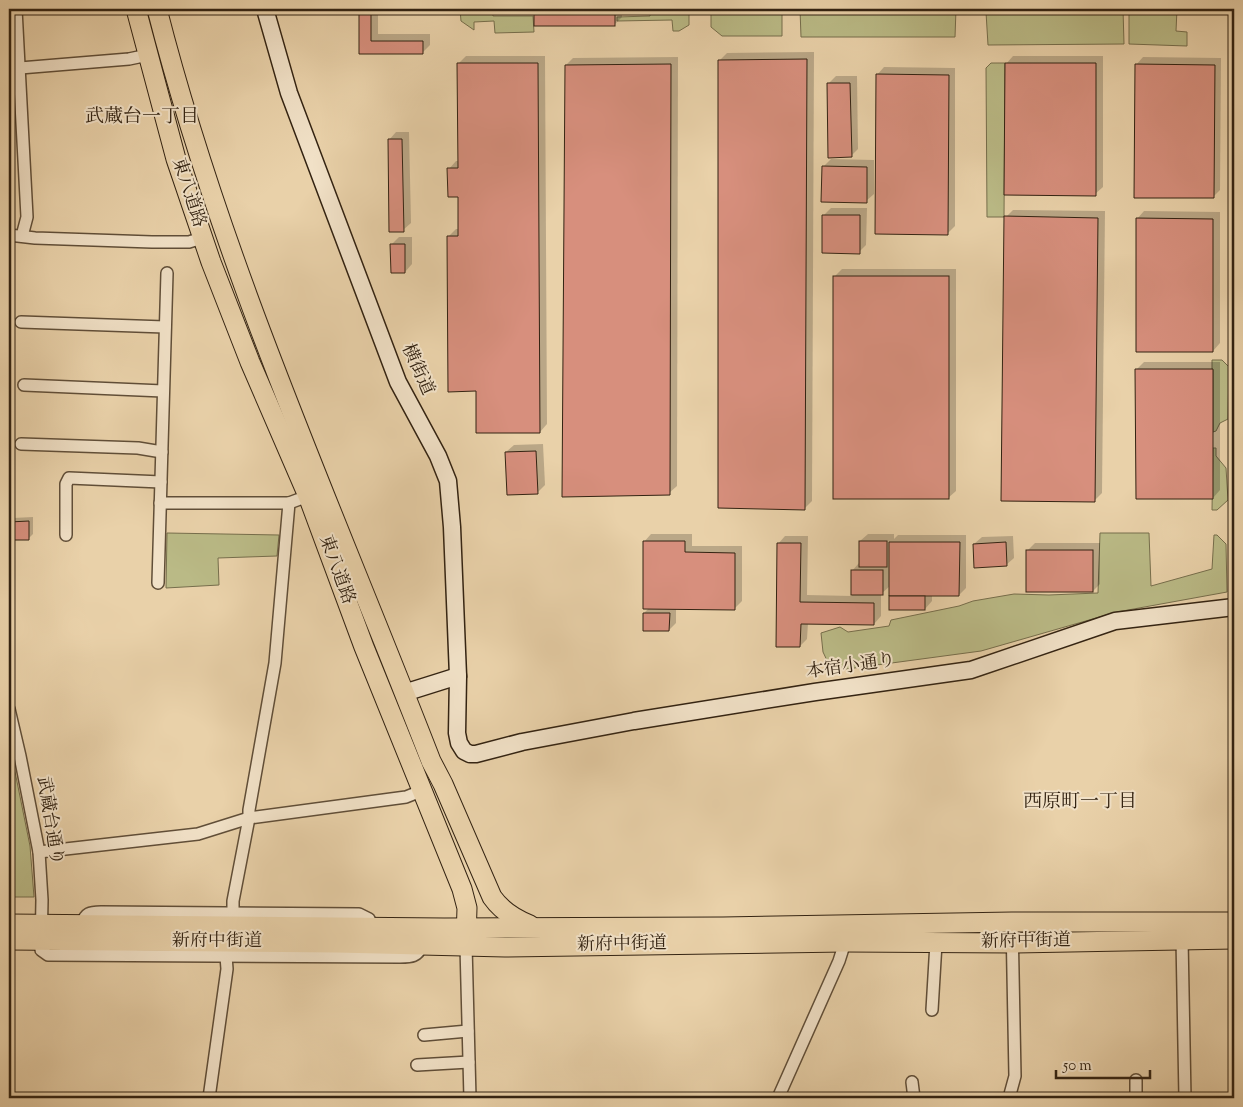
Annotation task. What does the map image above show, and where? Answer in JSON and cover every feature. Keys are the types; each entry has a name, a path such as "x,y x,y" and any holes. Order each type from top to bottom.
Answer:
{"main road":[{"name":"東八道路","path":"136,9 176,159 202,238 258,382 308,496 364,647 465,897 469,934"},
{"name":"東八道路","path":"157,9 218,214 288,404 431,762 443,784 496,904 514,917 537,927"},
{"path":"180,90 190,152 206,203 206,208 202,212 195,211 192,206"},
{"path":"239,271 230,265 225,267 224,274 243,324 258,382"},
{"name":"東八道路","path":"431,762 435,787 477,889 479,910 469,934"},
{"name":"新府中街道","path":"9,924 41,932 422,945 469,934 537,927 1012,922 1234,922"},
{"path":"1074,922 1060,925 1058,927 1059,931 1064,934 1103,933 1144,940"},
{"name":"新府中街道","path":"9,940 82,924 372,927 469,934 505,947 845,942 1012,943 1234,939"},
{"path":"894,924 942,931 972,931 975,933 973,939 961,943"}],"street":[{"path":"16,9 27,217 22,236"},
{"name":"横街道","path":"265,9 289,93 398,382 438,456 448,481 452,527 458,676 457,733 459,743 464,751 470,754"},
{"path":"20,68 129,59 148,55"},
{"path":"9,235 34,238 152,242 189,242 202,238"},
{"path":"158,583 167,272"},
{"path":"21,322 165,327"},
{"path":"24,385 163,391"},
{"path":"21,444 138,448 162,452"},
{"path":"66,535 66,484 69,478 161,482"},
{"path":"160,503 289,503 308,496"},
{"path":"233,913 233,901 275,664 289,503"},
{"name":"本宿小通り","path":"470,754 522,742 634,721 815,692 971,670 1115,621 1234,607"},
{"path":"404,693 458,676"},
{"name":"武蔵台通り","path":"9,709 22,762 39,852 41,932"},
{"path":"39,852 198,834 249,818 406,797 422,791"},
{"path":"82,924 84,917 92,912 359,914 369,919 372,927"},
{"path":"1009,1098 1015,1076 1012,922"},
{"path":"41,932 42,950 48,955 413,957 420,951 422,945"},
{"path":"469,934 468,1032 470,1098"},
{"path":"1182,939 1185,1098"},
{"path":"778,1098 839,960 845,942"},
{"path":"932,1010 936,943"},
{"path":"209,1098 227,969 226,956"},
{"path":"424,1035 468,1032"},
{"path":"417,1065 469,1062"},
{"path":"1136,1080 1136,1098"},
{"path":"912,1082 914,1098"}],"green space":[{"path":"460,9 492,9 493,16 533,16 534,32 495,33 494,21 474,22 474,30 461,21"},
{"path":"650,9 685,9 689,12 689,25 679,31 673,31 672,20 617,21 617,17 650,16"},
{"path":"715,9 782,9 782,36 722,36 711,27 711,13"},
{"path":"800,9 956,9 955,37 801,37"},
{"path":"990,9 1123,9 1124,44 988,45 986,12"},
{"path":"1129,9 1177,9 1176,31 1187,32 1187,46 1129,44"},
{"path":"991,63 1005,63 1004,217 987,217 986,68"},
{"path":"1212,360 1222,360 1229,367 1228,419 1220,423 1216,431 1213,432 1213,370"},
{"path":"1213,448 1216,448 1216,456 1226,468 1228,500 1217,510 1212,510"},
{"path":"167,533 279,535 277,556 218,558 219,585 166,588"},
{"path":"1100,533 1149,533 1151,586 1212,569 1214,535 1217,535 1226,544 1227,592 1117,612 981,651 832,671 823,652 821,633 840,627 848,632 889,626 891,620 959,606 973,601 1014,594 1098,593"},
{"path":"9,742 30,846 34,897 9,897"}],"building":[{"path":"359,9 371,9 371,41 423,41 423,54 359,54"},
{"path":"534,9 615,9 615,26 534,26"},
{"path":"807,59 805,510 718,508 718,60"},
{"path":"457,63 538,63 540,433 476,433 476,391 448,392 447,236 458,236 458,197 448,197 447,168 458,168"},
{"path":"1005,63 1096,63 1096,196 1004,195"},
{"path":"671,64 670,495 562,497 565,65"},
{"path":"1135,64 1215,65 1214,198 1134,198"},
{"path":"876,74 949,75 948,235 875,234"},
{"path":"827,83 850,83 852,157 828,158"},
{"path":"388,139 402,139 404,232 389,232"},
{"path":"822,166 867,167 867,203 821,202"},
{"path":"822,215 860,215 860,254 822,253"},
{"path":"1004,216 1098,218 1095,502 1001,501"},
{"path":"1136,218 1213,219 1213,352 1136,352"},
{"path":"390,244 405,244 405,273 391,273"},
{"path":"833,276 949,276 949,499 833,499"},
{"path":"1135,369 1213,369 1213,499 1136,499"},
{"path":"536,451 538,494 507,495 505,452"},
{"path":"29,521 29,540 9,540 9,522"},
{"path":"643,541 685,541 685,552 735,553 735,610 643,609"},
{"path":"859,541 887,541 887,567 859,567"},
{"path":"889,542 960,542 959,596 889,596"},
{"path":"1006,542 1007,566 974,568 973,544"},
{"path":"777,543 801,543 800,602 874,603 874,625 801,624 800,647 776,647"},
{"path":"1026,550 1093,550 1093,592 1026,592"},
{"path":"851,570 883,570 883,595 851,595"},
{"path":"889,596 925,596 925,610 889,610"},
{"path":"643,613 670,613 669,631 643,631"}],"district":[{"name":"武蔵台一丁目","path":"142,117"},
{"name":"西原町一丁目","path":"1080,802"}]}
